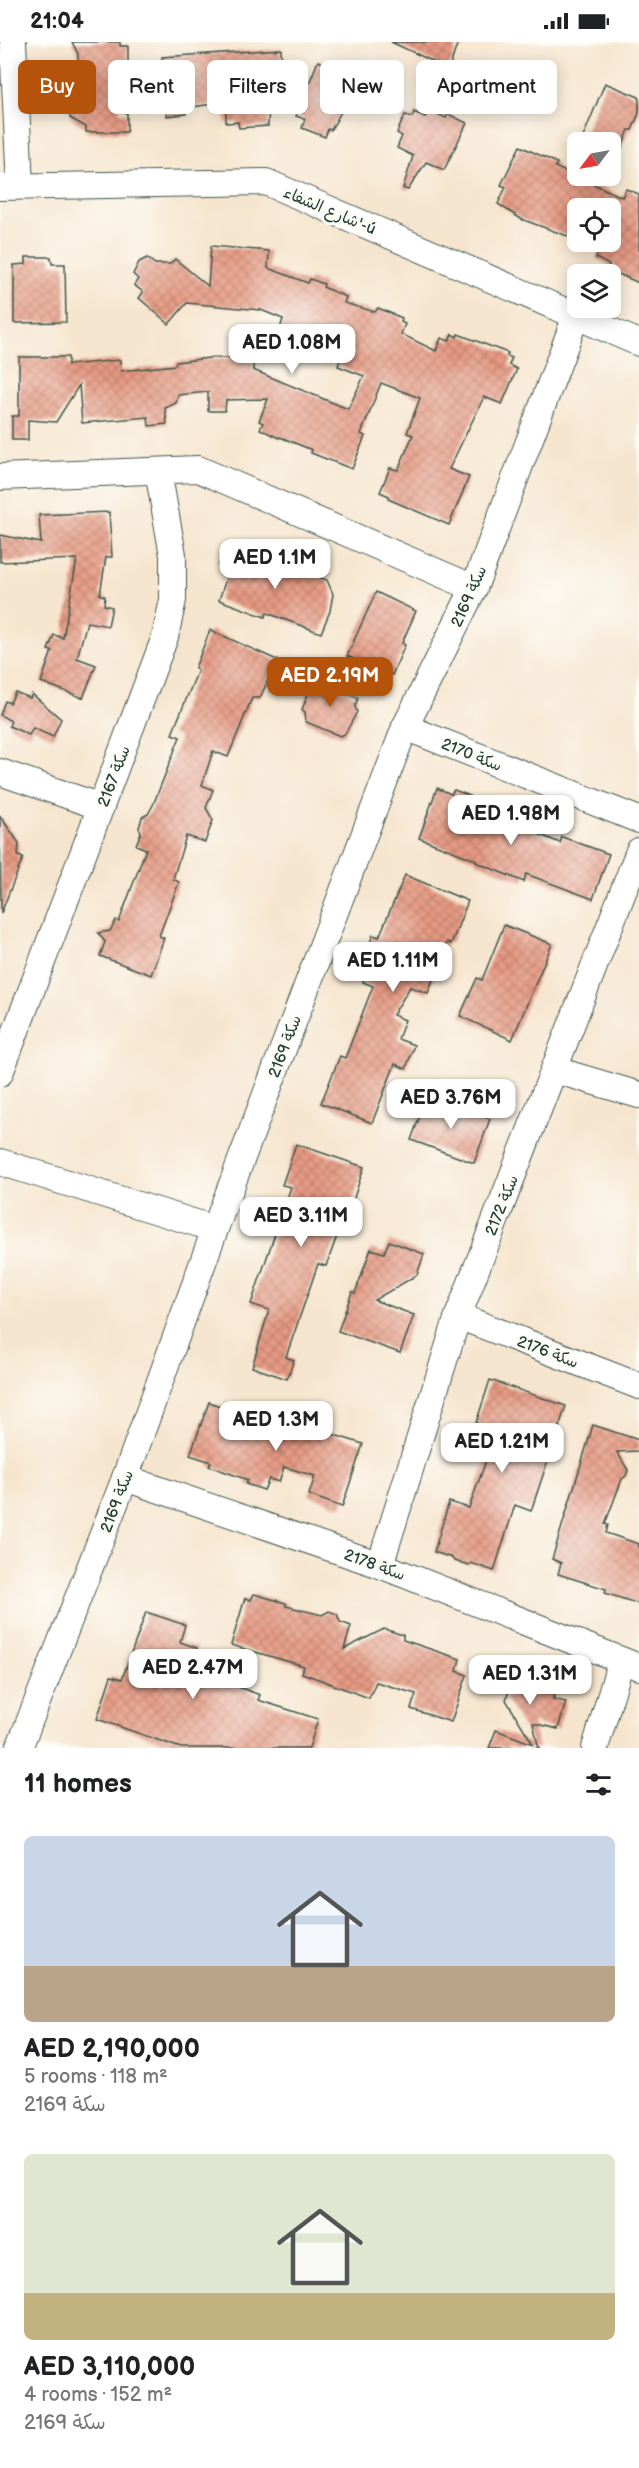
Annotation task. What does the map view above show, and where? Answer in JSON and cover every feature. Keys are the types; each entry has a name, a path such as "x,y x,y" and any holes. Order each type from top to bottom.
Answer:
{"street":[{"path":"10,186 13,42"},
{"name":"شارع الشفاء'-ú","path":"10,186 266,182 567,312"},
{"name":"سكة 2169","path":"19,1748 125,1478 215,1228 405,727 474,588 575,318"},
{"name":"شارع الشفاء'-ú","path":"581,318 639,343"},
{"path":"0,477 198,469 474,588"},
{"name":"سكة 2167","path":"0,1073 165,637 174,600 174,555 158,471"},
{"name":"سكة 2170","path":"405,727 639,820"},
{"path":"0,772 101,807"},
{"name":"سكة 2172","path":"380,1565 458,1316 639,851"},
{"path":"555,1070 639,1095"},
{"path":"0,1162 215,1228"},
{"name":"سكة 2176","path":"458,1316 639,1386"},
{"name":"سكة 2178","path":"125,1478 380,1565 630,1664 595,1748"}],"building":[{"path":"72,42 120,42 120,46 128,46 128,60 108,60 108,114 127,114 127,132 86,132 86,127 70,118 70,114 96,114 96,60 78,60"},
{"path":"391,42 458,42 452,60 430,60"},
{"path":"281,49 282,60 207,60 207,105 195,107 195,60 162,60 162,57"},
{"path":"318,61 320,62 320,114 340,114 325,137 302,128 305,119 296,116 297,114 308,114 308,86"},
{"path":"605,83 639,97 639,113 621,150 621,132 585,132"},
{"path":"414,112 425,117 427,114 438,114 446,118 448,114 467,123 444,170 426,162 408,190 403,188 413,156 397,148 402,136 397,133 405,115 412,117"},
{"path":"226,114 269,114 268,126 239,128 238,122 226,123"},
{"path":"520,146 557,163 555,167 567,172 567,186 597,186 622,197 626,189 639,194 639,283 621,275 621,264 607,264 596,258 599,252 621,252 621,198 567,198 567,236 521,219 498,204 506,187 501,185"},
{"path":"211,246 269,251 268,268 308,283 310,279 324,284 323,287 346,297 344,303 375,312 378,308 402,318 401,322 405,324 401,334 436,351 441,338 449,341 452,334 457,337 458,334 508,353 507,356 512,358 509,365 517,369 502,404 484,397 449,469 469,477 449,525 388,499 389,496 380,492 390,468 398,470 413,435 407,433 420,398 381,383 361,434 365,436 352,469 260,429 263,423 259,421 268,399 226,400 225,411 208,411 208,392 178,395 176,403 165,408 167,424 149,426 148,417 82,423 79,385 56,422 28,420 28,440 12,440 12,416 19,416 19,357 68,357 68,365 120,360 121,371 175,365 176,362 209,358 253,358 253,370 348,409 364,376 338,366 341,357 303,342 303,339 280,329 283,319 261,310 187,303 169,324 139,298 143,292 134,285 138,279 133,274 139,262 147,258 155,264 170,264 175,259 208,286"},
{"path":"26,257 51,257 52,264 65,264 66,322 14,323 14,265 26,264"},
{"path":"109,512 112,557 106,557 100,595 105,596 104,605 112,607 108,626 87,622 77,658 96,665 83,698 41,682 52,651 48,650 54,635 63,638 77,559 0,562 0,535 41,543 39,515"},
{"path":"239,546 253,551 252,556 305,576 306,573 327,580 333,594 330,611 321,633 267,613 265,617 219,600 229,570 218,566 225,547 237,550"},
{"path":"376,592 416,611 402,643 405,645 392,675 347,656"},
{"path":"210,630 277,660 260,698 252,698 228,757 213,751 202,785 213,790 206,808 213,820 205,842 186,836 173,879 179,882 159,936 164,938 151,975 100,956 105,942 98,933 110,931 116,920 119,922 146,849 136,845 141,832 139,828 142,817 148,814 153,805 180,737 172,734 198,670 195,668"},
{"path":"313,679 358,698 355,707 357,712 345,734 340,736 306,722 305,712 302,710"},
{"path":"15,692 30,698 32,694 61,719 53,737 33,728 29,735 9,726 11,721 0,715 5,701 10,703"},
{"path":"437,788 451,794 454,790 470,796 470,801 482,806 480,810 560,843 562,837 609,854 593,899 526,874 524,882 419,838"},
{"path":"0,816 19,843 18,856 23,858 1,913"},
{"path":"405,875 468,901 451,944 447,942 428,993 410,987 393,1015 405,1020 398,1039 414,1045 406,1069 395,1064 372,1123 321,1103 340,1056 345,1058 373,986 363,982 368,969 361,965 373,935 379,937"},
{"path":"504,925 552,944 512,1040 460,1016 477,978 482,980"},
{"path":"427,1096 490,1119 474,1163 411,1140"},
{"path":"296,1144 364,1167 351,1207 348,1206 326,1266 318,1264 286,1357 294,1360 287,1379 252,1367 269,1310 251,1304 291,1187 282,1185"},
{"path":"389,1241 424,1254 417,1275 374,1300 414,1315 400,1353 338,1331 371,1249 384,1253"},
{"path":"490,1380 566,1406 531,1511 515,1505 494,1571 471,1563 469,1565 454,1561 452,1558 434,1552 449,1502 469,1508 497,1430 476,1423"},
{"path":"209,1402 265,1422 268,1414 363,1444 342,1507 309,1495 315,1476 284,1467 279,1482 269,1479 264,1490 246,1484 248,1480 209,1466 211,1462 190,1455"},
{"path":"593,1425 639,1440 639,1451 617,1452 628,1470 622,1479 605,1524 608,1525 606,1533 639,1544 639,1604 605,1593 606,1589 558,1574 561,1563 552,1559"},
{"path":"254,1594 286,1603 286,1606 322,1615 329,1611 337,1614 340,1622 351,1626 344,1649 384,1629 403,1635 403,1640 460,1659 457,1671 467,1675 451,1722 411,1709 416,1694 376,1682 369,1698 302,1673 304,1666 231,1645 245,1598 251,1600"},
{"path":"146,1612 185,1625 180,1642 197,1648 189,1669 260,1695 258,1700 318,1719 309,1748 181,1748 97,1719 111,1676 122,1679"},
{"path":"510,1663 551,1676 550,1684 558,1688 553,1699 566,1702 558,1729 533,1723 540,1748 489,1748 496,1730 533,1744 506,1700 512,1681 503,1677"}]}
